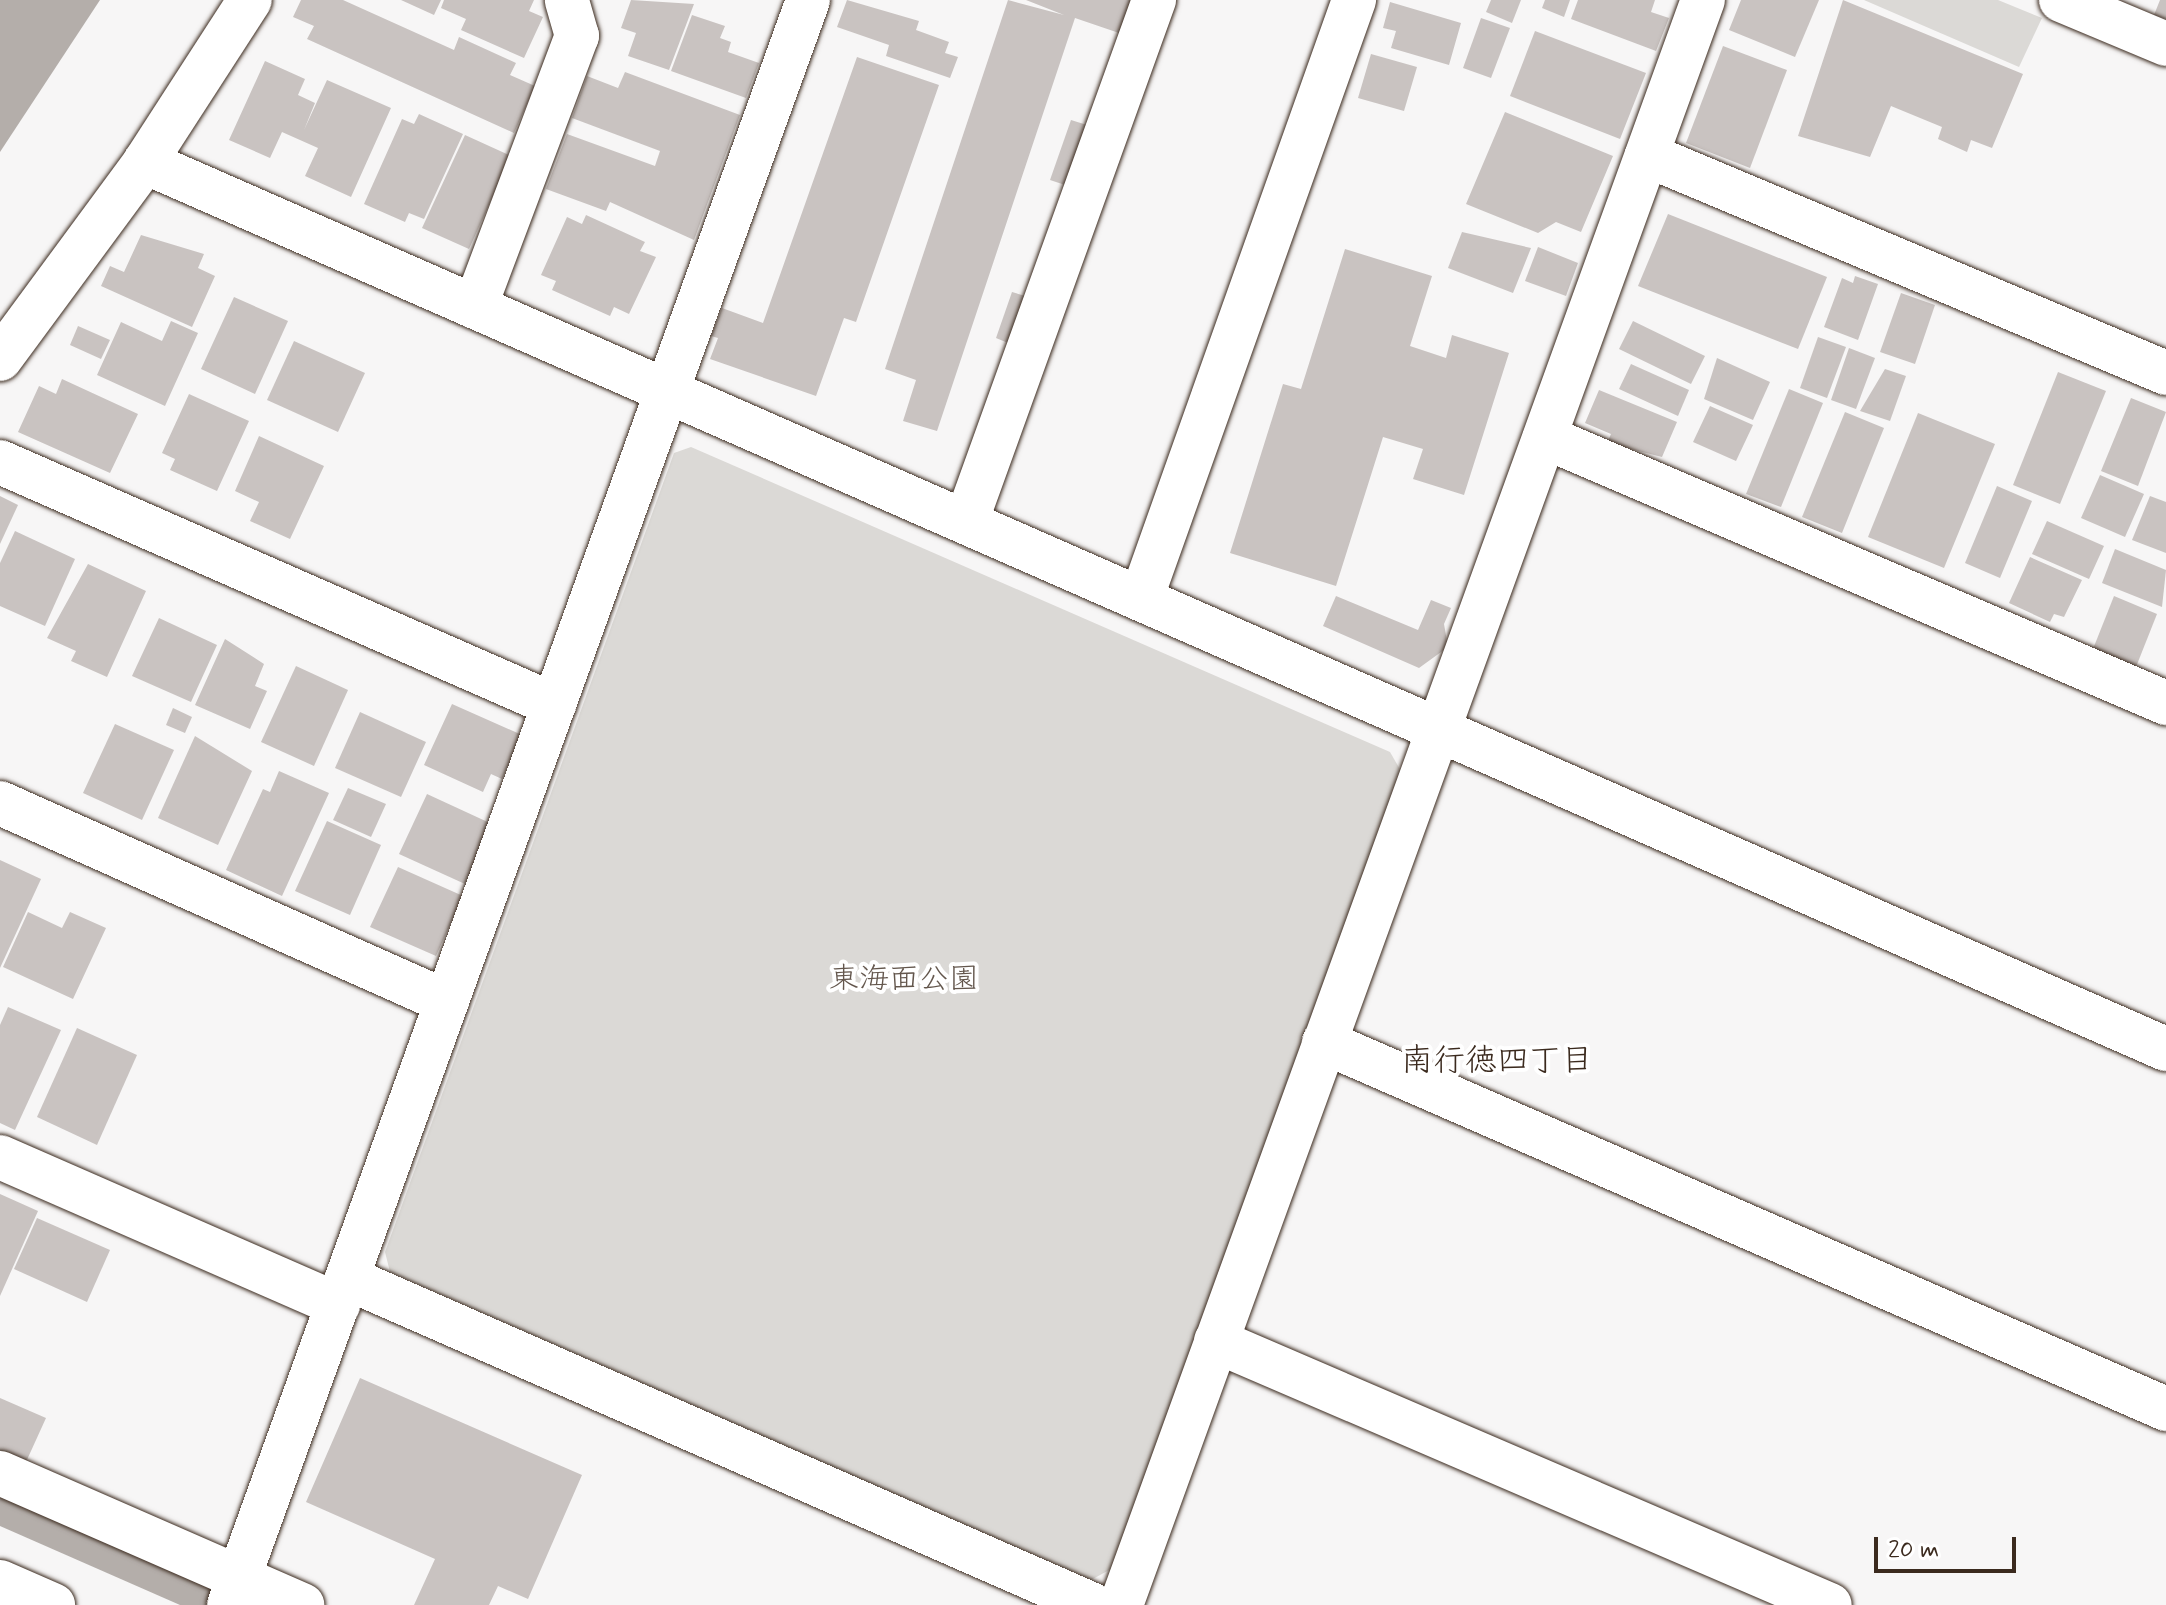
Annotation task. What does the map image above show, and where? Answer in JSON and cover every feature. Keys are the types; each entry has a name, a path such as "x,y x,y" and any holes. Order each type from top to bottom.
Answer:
{"street":[{"path":"0,359 145,162 250,0"},
{"path":"475,307 577,36 567,0"},
{"path":"234,1591 808,0"},
{"path":"966,522 1154,0"},
{"path":"1141,599 1354,0"},
{"path":"1121,1605 1703,0"},
{"path":"2061,0 2166,44"},
{"path":"1647,155 2166,373"},
{"path":"145,162 2166,1049"},
{"path":"1545,437 2166,703"},
{"path":"0,462 554,705"},
{"path":"0,803 447,1002"},
{"path":"1324,1042 2166,1409"},
{"path":"0,1157 342,1292 1093,1605"},
{"path":"1216,1341 1830,1605"},
{"path":"0,1473 234,1591 302,1605"},
{"path":"0,1582 53,1605"}],"green space":[{"path":"1864,0 1998,0 2042,18 2019,67"},
{"name":"東海面公園","path":"691,447 1390,752 1401,771 1111,1569 1091,1580 390,1272 385,1252 674,453"}],"shaded area":[{"path":"0,0 100,0 0,152"},
{"path":"0,1488 268,1605 180,1605 0,1526"}],"building":[{"path":"301,0 343,0 454,50 459,37 516,63 510,75 535,86 514,133 307,39 314,26 293,17"},
{"path":"401,0 441,0 434,15"},
{"path":"444,0 534,0 529,11 543,17 524,58 461,30 466,19 441,8"},
{"path":"631,0 694,4 669,70 628,56 636,33 621,28"},
{"path":"847,0 919,21 916,30 949,42 945,53 958,57 950,78 886,56 889,45 837,27"},
{"path":"1008,0 1064,15 1026,0 1131,0 1119,33 1075,18 937,431 903,421 916,380 885,369"},
{"path":"1491,0 1521,0 1512,23 1486,12"},
{"path":"1545,0 1570,0 1564,17 1542,8"},
{"path":"1578,0 1655,0 1651,12 1669,18 1656,51 1571,19"},
{"path":"1741,0 1819,0 1795,57 1729,30"},
{"path":"1843,0 2023,74 1992,148 1971,140 1967,152 1938,139 1942,127 1891,106 1870,157 1798,136"},
{"path":"2160,0 2166,0 2166,19 2154,15"},
{"path":"1390,2 1461,23 1449,65 1391,48 1396,31 1383,28"},
{"path":"692,15 725,26 720,38 731,42 728,52 759,63 746,98 671,71"},
{"path":"1481,18 1510,28 1491,78 1463,68"},
{"path":"1535,31 1646,73 1620,139 1510,96"},
{"path":"1723,46 1787,70 1750,168 1686,143"},
{"path":"1371,54 1417,67 1404,111 1358,98"},
{"path":"857,57 939,85 856,322 844,318 816,396 710,359 718,338 711,336 722,308 763,323"},
{"path":"265,61 305,79 298,95 315,103 304,130 327,80 391,108 351,197 305,176 318,148 282,132 270,158 229,140"},
{"path":"625,72 740,115 694,240 610,202 606,211 546,189 567,134 655,166 660,151 572,118 587,76 618,88"},
{"path":"1505,112 1613,156 1581,232 1556,222 1538,233 1466,204"},
{"path":"419,114 463,134 424,219 409,213 405,222 364,204 402,119 414,124"},
{"path":"1071,120 1087,125 1065,185 1050,180"},
{"path":"465,135 511,156 469,249 422,228"},
{"path":"1668,214 1827,277 1798,349 1638,286"},
{"path":"586,215 645,242 640,251 656,257 629,314 614,307 610,316 552,290 556,281 541,275 567,217 582,224"},
{"path":"1462,232 1531,248 1513,293 1448,268"},
{"path":"141,235 204,254 198,268 215,276 192,327 101,286 110,266 124,272"},
{"path":"1538,247 1578,263 1566,296 1525,281"},
{"path":"1345,249 1432,276 1410,346 1446,358 1452,335 1509,353 1464,495 1413,479 1423,449 1383,437 1336,586 1230,553 1283,384 1301,389"},
{"path":"1855,276 1878,284 1858,340 1824,327 1842,278 1853,283"},
{"path":"1012,292 1025,296 1008,343 996,338"},
{"path":"1901,293 1935,305 1915,364 1880,352"},
{"path":"234,297 288,321 255,394 201,369"},
{"path":"171,321 198,333 165,406 97,375 121,322 162,341"},
{"path":"1633,321 1705,356 1691,384 1619,349"},
{"path":"78,326 110,340 101,359 70,345"},
{"path":"1818,337 1846,347 1827,398 1800,388"},
{"path":"294,341 365,373 338,432 267,400"},
{"path":"1849,348 1875,358 1856,409 1831,400"},
{"path":"1717,358 1770,382 1753,420 1704,399"},
{"path":"1631,364 1689,390 1678,416 1619,389"},
{"path":"1885,369 1906,376 1890,421 1860,411"},
{"path":"2058,372 2106,391 2060,504 2013,485"},
{"path":"62,379 138,414 110,473 18,432 39,386 56,394"},
{"path":"1789,389 1823,403 1781,507 1746,494"},
{"path":"1599,390 1677,422 1662,457 1607,443 1611,434 1585,423"},
{"path":"189,394 249,421 217,491 170,470 175,459 162,453"},
{"path":"2131,398 2166,412 2138,486 2101,471"},
{"path":"1710,406 1753,425 1736,461 1693,442"},
{"path":"1845,412 1884,428 1842,533 1802,517"},
{"path":"1918,413 1995,444 1944,568 1868,537"},
{"path":"259,436 324,466 290,539 250,521 259,502 235,491"},
{"path":"2100,475 2144,494 2125,537 2081,518"},
{"path":"1997,486 2032,501 2000,578 1965,563"},
{"path":"0,496 18,505 0,544"},
{"path":"2150,496 2166,502 2166,553 2132,540"},
{"path":"2047,521 2104,546 2089,579 2032,554"},
{"path":"15,531 75,559 45,626 0,606 0,563"},
{"path":"2115,549 2166,570 2162,607 2102,583"},
{"path":"2030,557 2082,580 2064,617 2054,614 2050,622 2009,603"},
{"path":"88,564 146,591 107,677 71,661 76,651 47,638"},
{"path":"1336,596 1418,630 1431,600 1451,608 1444,624 1448,647 1419,668 1323,626"},
{"path":"2114,596 2157,614 2136,667 2093,649"},
{"path":"159,618 217,645 191,702 132,676"},
{"path":"225,639 264,664 255,686 267,691 250,729 195,705"},
{"path":"296,666 348,690 314,766 261,742"},
{"path":"452,704 522,735 502,779 491,774 483,792 424,765"},
{"path":"173,708 192,717 185,733 166,725"},
{"path":"360,712 426,742 401,797 335,768"},
{"path":"115,724 174,750 142,820 83,793"},
{"path":"195,736 252,771 218,845 158,818"},
{"path":"279,771 329,793 282,896 226,870 263,789 270,792"},
{"path":"348,788 386,804 371,837 333,820"},
{"path":"427,794 492,824 465,884 399,854"},
{"path":"327,821 381,845 350,915 295,891"},
{"path":"0,860 41,879 0,968"},
{"path":"398,867 463,896 436,956 370,927"},
{"path":"28,912 62,928 70,912 106,928 73,999 3,967"},
{"path":"8,1007 61,1030 15,1130 0,1123 0,1025"},
{"path":"77,1028 137,1055 97,1145 37,1117"},
{"path":"0,1194 38,1211 0,1296"},
{"path":"37,1218 110,1250 87,1302 14,1269"},
{"path":"360,1378 582,1475 528,1599 498,1586 489,1605 414,1605 435,1559 306,1502"},
{"path":"0,1398 46,1418 26,1462 0,1450"}],"district":[{"name":"南行徳四丁目","path":"1497,1061"}]}
